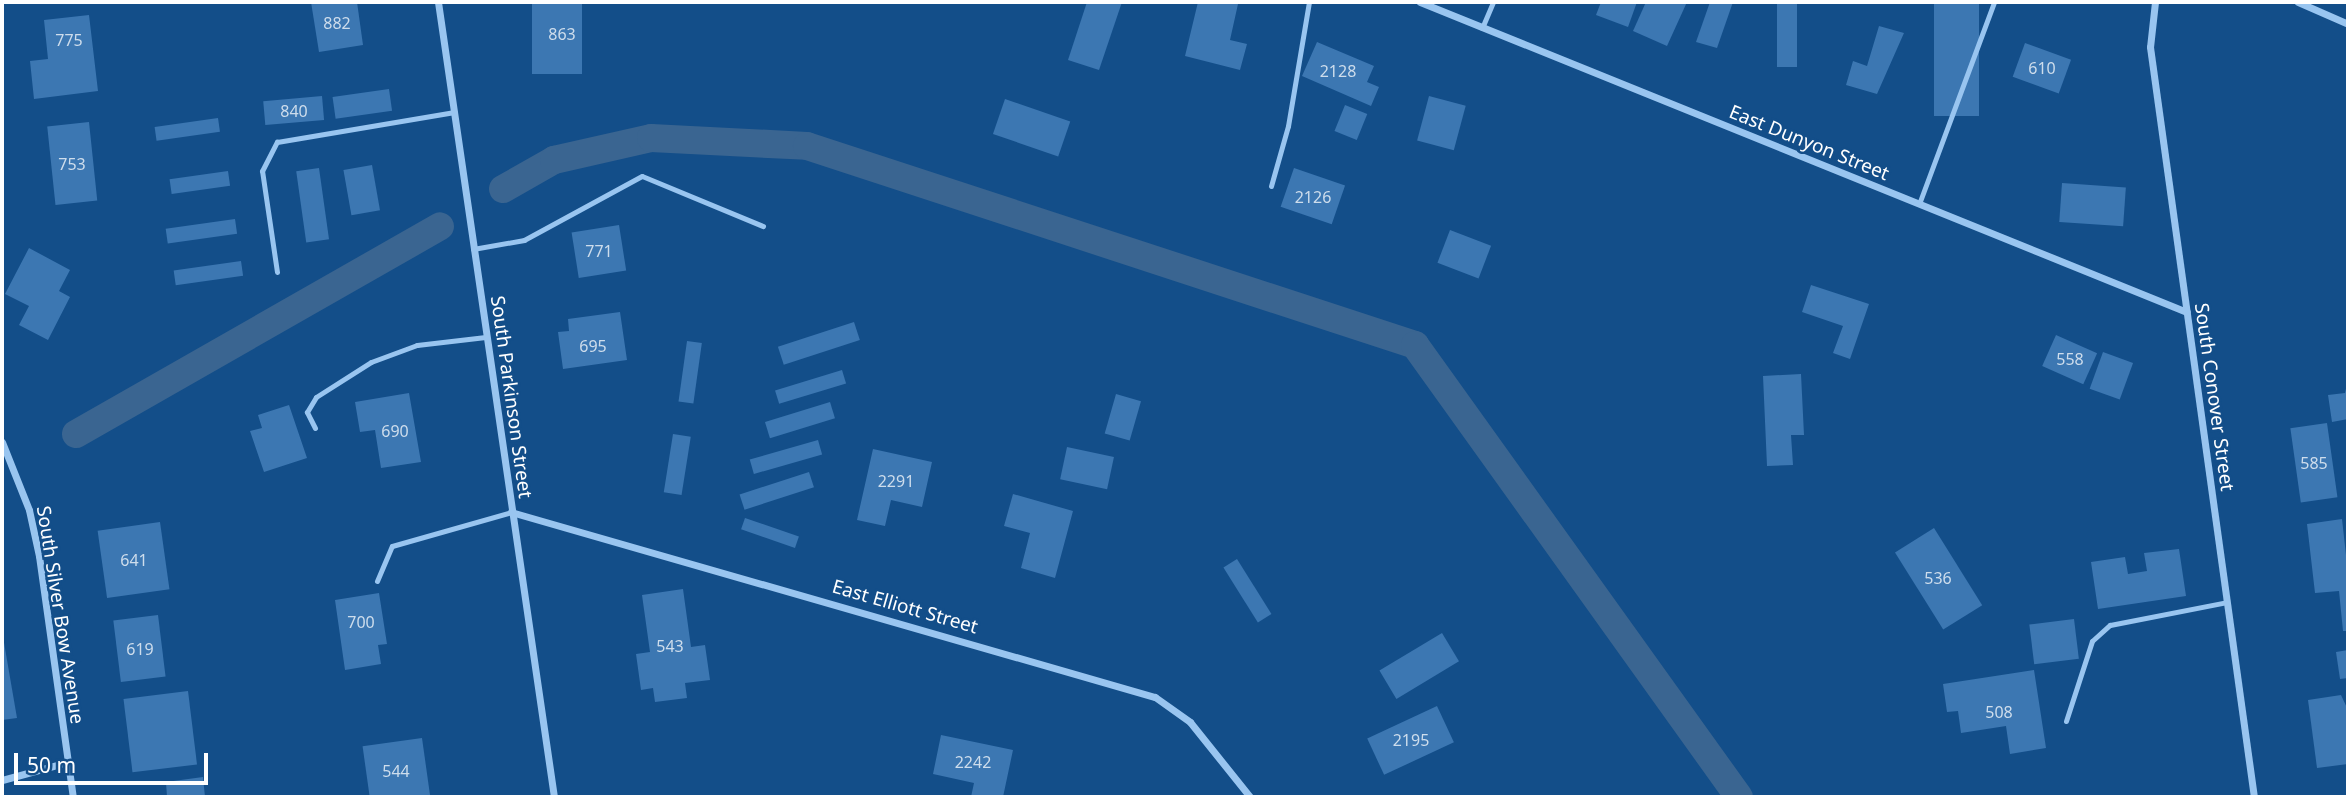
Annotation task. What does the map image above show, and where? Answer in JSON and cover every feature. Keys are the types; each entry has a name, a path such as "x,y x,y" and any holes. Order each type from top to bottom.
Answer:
{"street":[{"name":"South Parkinson Street","path":"438,2 554,797"},
{"name":"East Dunyon Street","path":"1420,2 2187,312"},
{"name":"South Conover Street","path":"2155,2 2150,47 2254,797"},
{"path":"2298,2 2348,24"},
{"name":"South Silver Bow Avenue","path":"2,442 39,556 73,797"},
{"name":"East Elliott Street","path":"511,512 1155,697 1190,722 1250,797"},
{"path":"2,780 68,761"}],"lane":[{"path":"1271,186 1288,127 1309,2"},
{"path":"1482,28 1493,2"},
{"path":"1919,204 1994,2"},
{"path":"277,272 262,171 277,142 454,113"},
{"path":"473,249 524,240 642,176 763,226"},
{"path":"315,428 307,412 316,397 371,362 417,345 486,337"},
{"path":"377,581 392,546 511,512"},
{"path":"2066,720 2092,641 2109,625 2227,601"}],"building":[{"path":"311,2 357,2 363,45 319,52"},
{"path":"532,2 582,2 582,74 532,74"},
{"path":"1087,2 1122,2 1099,70 1068,60"},
{"path":"1198,2 1238,4 1230,40 1247,44 1240,70 1185,56"},
{"path":"1601,2 1637,2 1628,27 1596,15"},
{"path":"1646,2 1687,2 1667,46 1633,31"},
{"path":"1710,2 1733,2 1717,48 1696,42"},
{"path":"1777,2 1797,2 1797,67 1777,67"},
{"path":"1934,2 1979,2 1979,116 1934,116"},
{"path":"89,15 98,91 34,99 30,61 48,59 44,20"},
{"path":"1879,26 1904,33 1877,94 1846,85 1853,61 1867,66"},
{"path":"1317,42 1374,66 1367,82 1379,87 1371,106 1302,76"},
{"path":"2025,43 2071,60 2059,94 2013,77"},
{"path":"389,89 392,111 336,119 333,97"},
{"path":"322,96 324,120 265,125 263,101"},
{"path":"1429,96 1466,106 1454,150 1417,140"},
{"path":"1005,99 1070,121 1058,156 993,134"},
{"path":"1345,105 1367,114 1357,140 1335,131"},
{"path":"218,118 220,132 157,141 155,127"},
{"path":"89,122 97,201 55,205 47,126"},
{"path":"372,165 380,210 351,215 343,170"},
{"path":"319,168 329,239 306,243 296,171"},
{"path":"1294,168 1345,186 1332,224 1281,207"},
{"path":"228,171 230,186 172,194 170,179"},
{"path":"2062,183 2126,187 2123,226 2059,222"},
{"path":"235,219 237,234 168,244 166,229"},
{"path":"619,225 626,270 579,278 572,233"},
{"path":"1450,230 1491,246 1479,278 1437,263"},
{"path":"29,248 70,270 59,291 70,297 48,340 19,325 29,306 5,294"},
{"path":"241,261 243,276 176,285 174,270"},
{"path":"1811,285 1869,304 1850,359 1833,353 1843,326 1802,312"},
{"path":"620,312 627,360 563,369 558,332 569,331 568,319"},
{"path":"854,322 860,340 784,365 778,347"},
{"path":"2056,335 2097,353 2083,384 2042,366"},
{"path":"687,341 702,343 693,403 679,401"},
{"path":"2103,352 2133,363 2120,400 2090,389"},
{"path":"842,370 846,383 779,404 775,390"},
{"path":"1801,374 1804,435 1791,435 1793,465 1767,466 1763,376"},
{"path":"2348,380 2348,419 2332,422 2328,395 2345,393"},
{"path":"409,393 421,462 381,468 375,430 360,432 355,402"},
{"path":"1116,394 1141,401 1130,441 1105,433"},
{"path":"830,402 835,418 770,438 765,422"},
{"path":"289,405 307,458 264,472 250,431 262,428 258,415"},
{"path":"2327,423 2337,497 2301,502 2290,428"},
{"path":"673,434 691,437 682,495 664,492"},
{"path":"818,440 822,454 754,474 750,460"},
{"path":"1067,447 1114,457 1107,489 1060,479"},
{"path":"873,449 932,462 922,507 891,500 885,526 857,520"},
{"path":"809,472 814,487 745,510 740,495"},
{"path":"1013,494 1073,511 1055,578 1021,568 1030,533 1004,526"},
{"path":"745,518 799,537 795,548 741,529"},
{"path":"2342,519 2348,573 2348,631 2343,631 2339,591 2315,593 2307,524"},
{"path":"160,522 169,589 107,598 98,531"},
{"path":"1934,528 1982,605 1943,630 1895,552"},
{"path":"2179,549 2186,596 2098,609 2091,562 2125,557 2128,574 2147,571 2144,553"},
{"path":"1237,559 1271,614 1258,623 1223,567"},
{"path":"683,589 691,647 705,645 710,680 685,683 687,698 655,702 653,688 641,690 636,654 650,652 642,595"},
{"path":"379,593 387,644 378,645 381,664 345,670 335,600"},
{"path":"158,615 166,677 121,682 113,620"},
{"path":"2074,619 2079,659 2034,664 2029,624"},
{"path":"2,631 17,718 2,720"},
{"path":"1442,633 1459,661 1396,699 1379,671"},
{"path":"2348,650 2348,678 2340,679 2336,652"},
{"path":"2034,670 2046,748 2010,754 2006,726 1961,733 1958,711 1947,712 1943,684"},
{"path":"188,691 197,764 133,772 123,699"},
{"path":"2341,695 2348,710 2348,764 2317,768 2308,700"},
{"path":"1437,706 1454,742 1384,775 1367,739"},
{"path":"941,735 1013,750 1003,797 971,797 974,783 933,774"},
{"path":"422,738 430,795 370,797 363,746"},
{"path":"203,777 205,797 167,797 166,782"}],"waterway":[{"path":"503,189 554,160 651,138 807,146 1415,345 1739,797"},
{"path":"76,434 440,226"}]}
